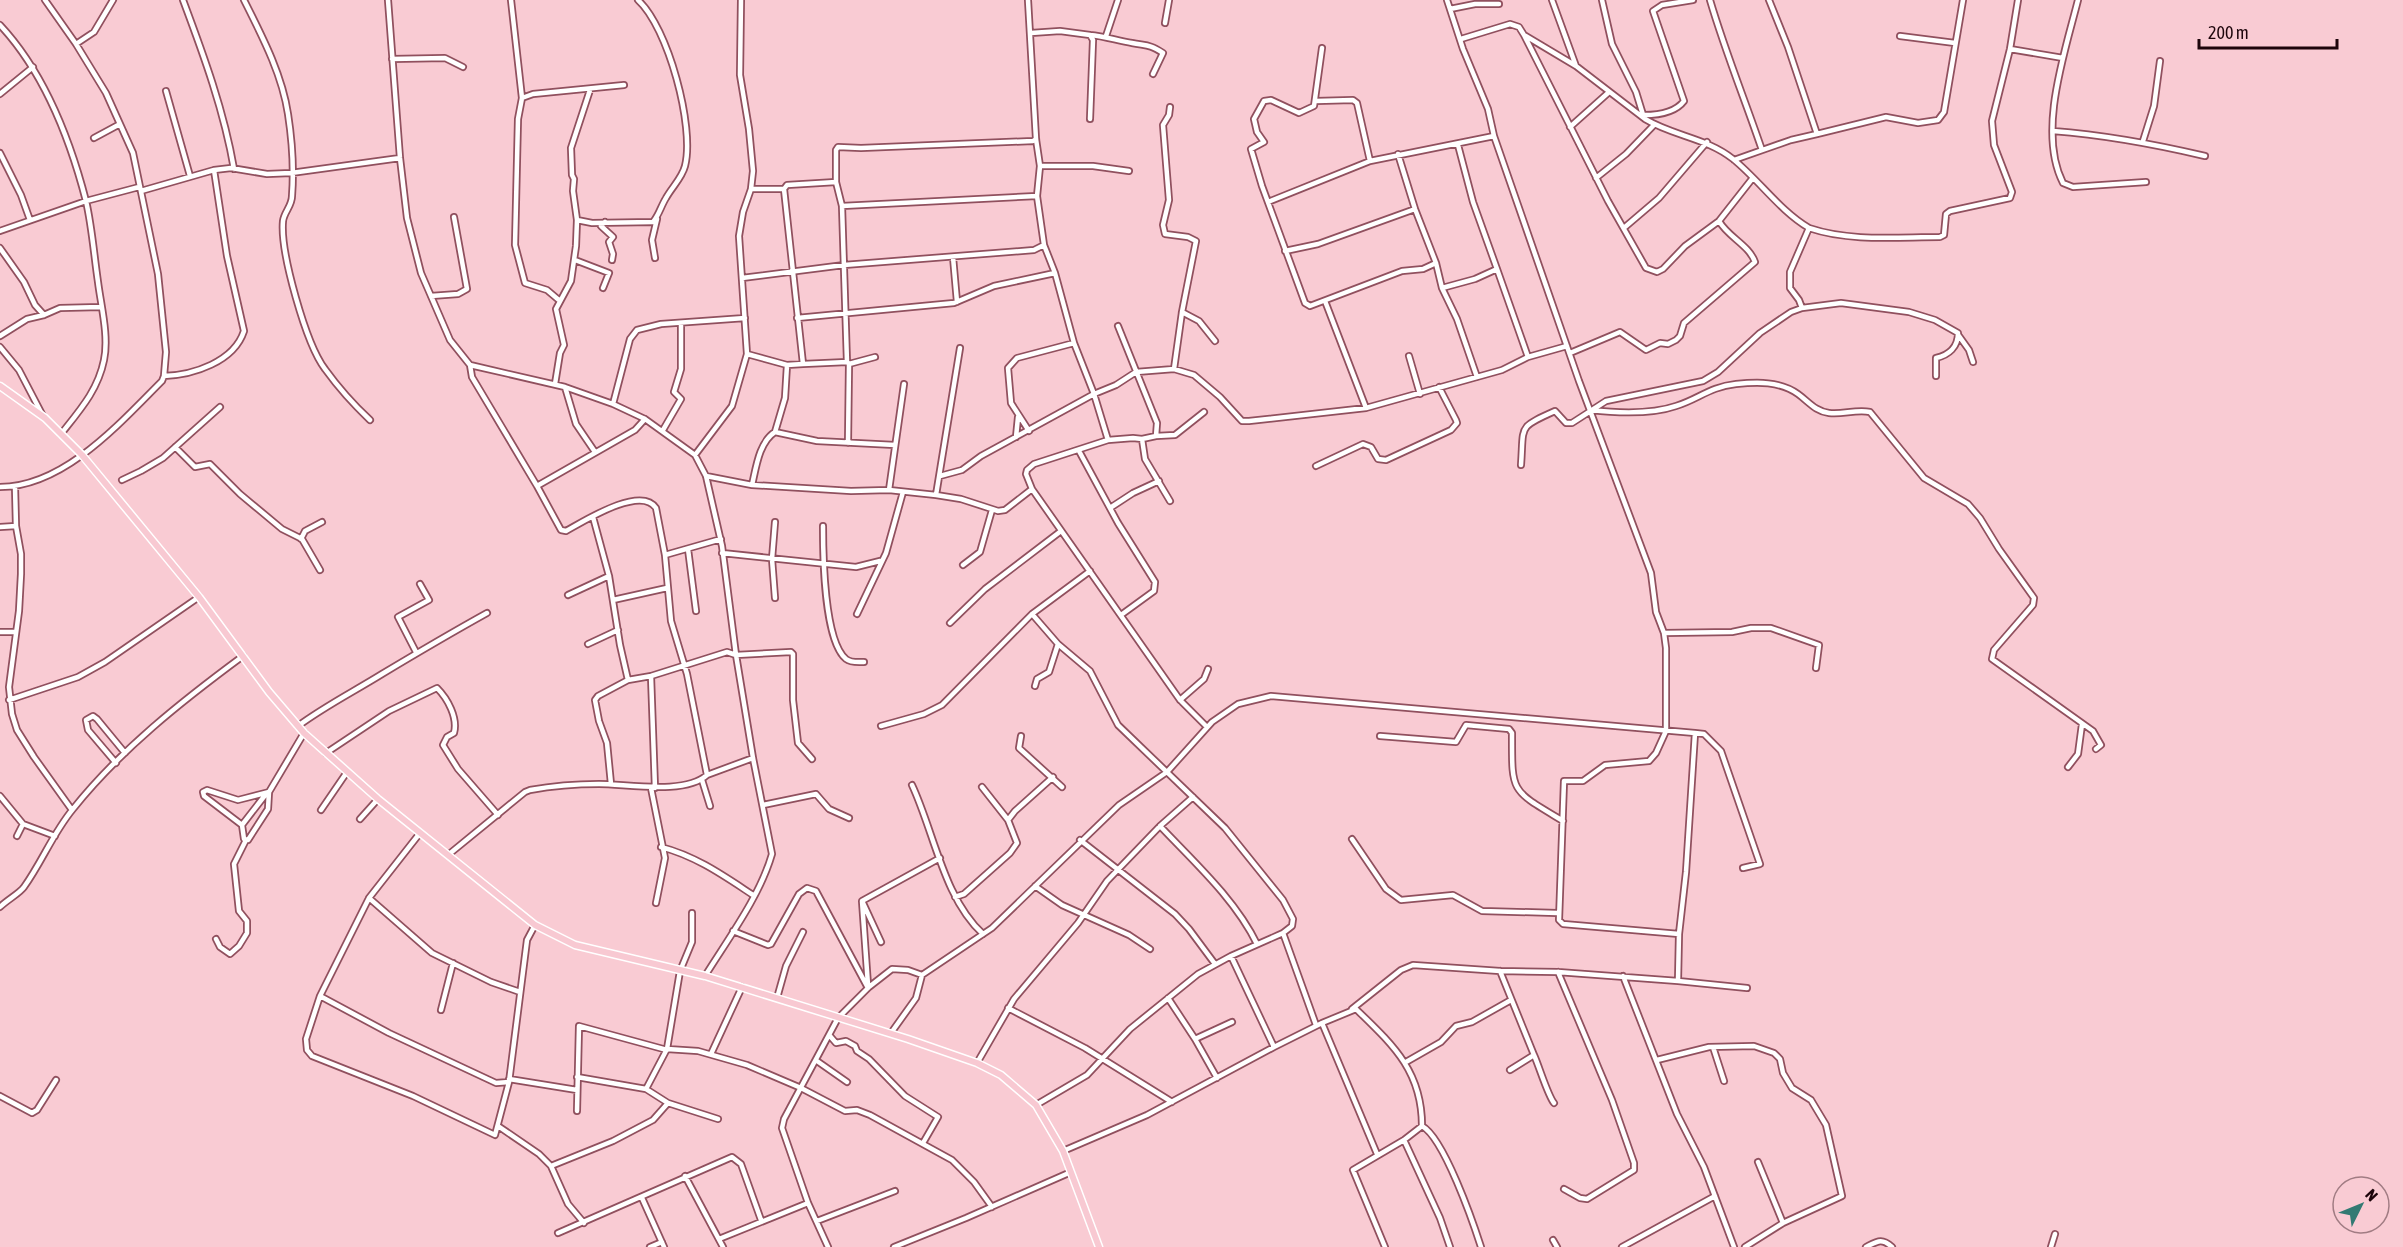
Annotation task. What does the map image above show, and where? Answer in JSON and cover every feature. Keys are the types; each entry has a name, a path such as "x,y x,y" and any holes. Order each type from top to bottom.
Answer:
{"main road":[{"path":"0,386 4,393 45,418 82,455 199,597 243,657 304,733 378,799 535,925 574,945 742,987 891,1033 977,1063 1001,1075 1036,1105 1064,1150 1100,1247"}],"street":[{"path":"45,0 106,93 133,153 158,274 166,352 164,376"},
{"path":"76,44 94,32 113,0"},
{"path":"183,0 228,133 234,170"},
{"path":"244,0 267,48 282,87 289,122 292,197 283,219 284,241 305,326 325,368 354,405 370,420"},
{"path":"388,0 400,158 412,244 421,273 450,340 470,365 472,377 563,531 625,501 652,503 656,508 665,555 671,621 684,665 707,775"},
{"path":"511,0 522,98 518,119 515,245 525,283 547,290 560,301"},
{"path":"639,0 655,20 678,80 686,137 687,154 683,172 664,200 658,216 652,240 655,258"},
{"path":"695,455 732,406 747,354 740,230 752,189 751,148 740,75 741,0"},
{"path":"1028,0 1036,139 1040,166 1037,196 1044,245 1055,273 1074,343 1094,394 1108,440"},
{"path":"1106,36 1118,0"},
{"path":"1166,23 1169,0"},
{"path":"1447,0 1463,49 1488,109 1494,136 1590,410 1651,573 1656,612 1664,633 1666,731 1656,753 1649,761 1605,765 1583,781 1564,781 1558,920 1563,924 1679,934"},
{"path":"1552,0 1576,66"},
{"path":"1602,0 1612,44 1636,92 1644,117"},
{"path":"1644,117 1669,111 1678,107 1684,100 1653,11 1662,6 1693,0"},
{"path":"1710,0 1728,62 1738,80 1762,150"},
{"path":"1769,0 1788,47 1817,134"},
{"path":"1734,160 1791,140 1886,117 1918,123 1931,123 1938,120 1944,112 1963,0"},
{"path":"1524,35 1576,66 1608,93 1654,125 1707,142 1734,160 1752,179 1809,228 1821,232 1865,237 1940,237 1944,235 1946,214 2010,198 2012,192 1994,145 1992,121 2010,49 2018,0"},
{"path":"2078,0 2063,58 2053,114 2054,149 2059,176 2063,183 2073,187 2146,182"},
{"path":"1450,9 1475,4 1499,4"},
{"path":"1461,39 1510,24 1520,27 1596,178 1646,268 1657,272 1663,270 1685,246 1719,221 1752,179"},
{"path":"0,25 33,67 69,150 86,201 101,307 105,357 99,381 91,396 61,434"},
{"path":"1031,33 1060,31 1106,36 1132,44 1146,43 1163,53 1153,74"},
{"path":"1090,35 1093,40 1090,119"},
{"path":"1900,36 1956,43"},
{"path":"1322,48 1316,101 1311,108 1299,113 1267,99 1261,104 1254,118 1257,132 1264,142 1252,147 1251,151 1305,303 1310,306 1402,271 1423,269 1436,263"},
{"path":"2010,49 2063,58"},
{"path":"392,59 445,58 463,67"},
{"path":"2143,141 2154,106 2160,61"},
{"path":"0,94 33,67"},
{"path":"522,98 533,94 624,85"},
{"path":"555,384 560,353 564,345 556,313 571,281 575,260 577,220 571,148 591,90"},
{"path":"166,92 190,176"},
{"path":"1570,127 1608,93"},
{"path":"1316,101 1353,100 1358,103 1370,161"},
{"path":"1170,107 1169,115 1163,126 1169,200 1163,225 1165,234 1188,237 1196,241 1174,369"},
{"path":"94,138 120,124"},
{"path":"1596,178 1626,154 1654,125"},
{"path":"2053,131 2143,141 2205,156"},
{"path":"1268,202 1370,161 1494,136"},
{"path":"848,443 847,311 842,207 836,182 836,150 842,146 861,148 1036,139"},
{"path":"1625,227 1659,198 1707,142"},
{"path":"1458,145 1473,202 1528,357"},
{"path":"0,153 21,195 30,220"},
{"path":"1398,154 1436,263 1442,288 1457,319 1477,377"},
{"path":"0,231 86,201 214,170 267,174 291,173 400,158"},
{"path":"1040,166 1093,166 1129,171"},
{"path":"0,487 15,487 51,473 82,455 102,439 164,376 198,371 214,364 241,339 244,332 227,256 214,170"},
{"path":"752,189 784,189 787,185 836,182"},
{"path":"784,189 803,364"},
{"path":"842,207 1037,196"},
{"path":"1285,251 1318,244 1415,208"},
{"path":"577,220 592,224 653,222 658,216"},
{"path":"431,296 458,294 467,289 454,217"},
{"path":"1570,353 1620,332 1646,350 1660,343 1672,343 1679,338 1684,323 1755,262 1753,256 1724,230 1719,221"},
{"path":"605,222 601,225 613,237 609,242 613,254 612,260"},
{"path":"1802,308 1790,288 1790,272 1809,228"},
{"path":"742,278 844,265 1034,250 1044,245"},
{"path":"0,248 44,315"},
{"path":"953,257 957,302"},
{"path":"575,260 609,273 603,288"},
{"path":"1442,288 1475,279 1497,269"},
{"path":"798,318 847,311 935,306 957,302 994,286 1055,273"},
{"path":"1325,301 1366,408"},
{"path":"1521,465 1524,430 1529,423 1556,411 1566,423 1572,423 1606,401 1703,381 1718,372 1760,333 1791,312 1802,308 1840,303 1909,312 1935,320 1958,333 1969,350 1973,362"},
{"path":"0,336 27,319 60,308 101,307"},
{"path":"1182,312 1199,321 1215,341"},
{"path":"613,404 630,339 637,330 661,324 745,318"},
{"path":"663,430 681,399 674,392 674,387 681,369 681,323"},
{"path":"1118,326 1157,423 1156,436"},
{"path":"1936,376 1936,358 1946,357 1957,343 1958,333"},
{"path":"1029,431 1013,410 1008,368 1017,358 1074,343"},
{"path":"0,346 19,370 45,418"},
{"path":"940,476 963,470 981,456 1094,394 1116,385 1136,372 1174,369 1202,380 1242,421 1310,416 1366,408 1502,370 1528,357 1568,346"},
{"path":"936,495 960,348"},
{"path":"747,354 787,365 848,363 875,357"},
{"path":"1409,356 1420,394"},
{"path":"470,365 565,387 613,404 645,419 695,455 706,476 721,539 736,655 772,854 769,865 753,896 705,976"},
{"path":"752,485 758,457 764,444 776,432 785,398 787,365"},
{"path":"1590,410 1660,411 1677,406 1699,394 1721,386 1770,383 1798,394 1821,411 1831,414 1861,410 1870,412 1924,478 1968,504 2034,598 2033,605 1994,650 1992,659 2093,731 2101,740 2102,745 2096,750"},
{"path":"889,490 904,384"},
{"path":"565,387 576,424 595,452"},
{"path":"1316,466 1363,444 1371,447 1378,459 1386,460 1451,430 1457,423 1439,387"},
{"path":"122,480 164,458 220,406"},
{"path":"1204,412 1175,435 1156,436 1142,440 1133,438 1108,440 1030,466 1026,474 1032,489 1180,700 1207,727"},
{"path":"1016,437 1018,417"},
{"path":"537,486 635,430 645,419"},
{"path":"776,432 817,441 895,445"},
{"path":"1142,440 1145,459 1170,501"},
{"path":"175,447 195,467 210,464 240,494 282,529 300,539 320,570"},
{"path":"1079,451 1155,582 1154,591 1121,615"},
{"path":"706,476 752,485 889,490 936,495 961,499 992,510 1005,510 1032,489"},
{"path":"1110,508 1133,493 1159,481"},
{"path":"15,487 21,573 9,700 17,730 46,776 72,810"},
{"path":"857,614 880,561 886,553 903,492"},
{"path":"963,565 980,552 992,510"},
{"path":"593,517 609,576 628,680"},
{"path":"300,539 305,531 321,522"},
{"path":"775,522 772,559 775,598"},
{"path":"0,527 16,526"},
{"path":"823,526 829,612 840,652 849,661 864,662"},
{"path":"950,623 985,589 1061,531"},
{"path":"665,555 721,539"},
{"path":"688,549 696,611"},
{"path":"722,553 856,567 880,561"},
{"path":"881,726 924,714 942,705 1032,614 1090,571"},
{"path":"568,595 609,576"},
{"path":"416,652 398,617 429,600 420,584"},
{"path":"613,600 667,588"},
{"path":"9,700 78,677 105,662 199,597"},
{"path":"298,726 334,701 487,613"},
{"path":"1032,614 1058,644 1090,672 1118,725 1225,828 1283,900 1293,919 1292,926 1283,933 1231,956 1198,974 1130,1029 1103,1059 1077,1082 1036,1105"},
{"path":"1664,633 1732,632 1751,628 1771,628 1820,645 1816,668"},
{"path":"588,644 618,630"},
{"path":"0,632 16,632"},
{"path":"1035,686 1038,679 1049,672 1058,644"},
{"path":"611,784 607,743 599,722 596,700 598,696 628,680 651,676 727,652 736,655 793,652 793,700 798,743 812,759"},
{"path":"0,907 24,888 72,810 125,753 194,692 243,657"},
{"path":"1180,700 1204,679 1208,669"},
{"path":"651,676 653,788 664,858 664,870 656,903"},
{"path":"326,753 389,711 437,688 448,704 456,723 454,734 447,737 443,745 456,766 498,815"},
{"path":"891,1033 915,998 922,975 992,928 1080,840 1119,805 1167,772 1207,727 1238,704 1271,696 1704,734 1721,751 1760,864 1743,868"},
{"path":"116,763 88,729 86,720 95,717 125,753"},
{"path":"2068,768 2078,754 2082,724"},
{"path":"1380,736 1456,742 1466,725 1509,729 1512,733 1512,775 1517,789 1526,799 1563,821"},
{"path":"242,825 268,793 304,733"},
{"path":"1678,981 1679,934 1686,872 1695,733"},
{"path":"1021,736 1019,748 1062,787"},
{"path":"448,855 530,790 545,787 611,784 653,788 702,780 707,775 753,758"},
{"path":"321,810 347,772"},
{"path":"1008,820 1019,806 1053,777"},
{"path":"702,780 710,806"},
{"path":"912,785 956,897 966,917 983,934"},
{"path":"956,897 964,894 1015,849 1017,843 1008,820 982,787"},
{"path":"246,840 242,825 204,796 203,792 207,790 238,800 268,793"},
{"path":"216,939 220,947 230,954 239,946 247,933 247,921 239,911 234,864 246,840 269,808 268,793"},
{"path":"763,805 816,794 829,809 849,818"},
{"path":"0,796 23,824 55,836"},
{"path":"977,1063 1008,1008 1023,987 1078,923 1118,869 1160,826 1193,797"},
{"path":"360,819 378,799"},
{"path":"17,836 23,824"},
{"path":"1160,826 1230,902 1247,924 1257,944"},
{"path":"420,833 369,898 320,996 306,1039 307,1050 312,1056 413,1096 495,1135 509,1081 527,940 535,925"},
{"path":"1352,839 1386,889 1401,900 1453,895 1482,911 1557,913"},
{"path":"1080,840 1175,914 1215,964"},
{"path":"661,847 710,866 753,896"},
{"path":"862,901 940,858"},
{"path":"1035,886 1062,905 1129,935 1150,949"},
{"path":"733,931 768,945 771,944 799,894 807,888 812,889 816,891 868,988"},
{"path":"369,898 432,953 491,982 520,992"},
{"path":"862,901 881,942"},
{"path":"862,901 868,988"},
{"path":"646,1089 667,1050 680,971 692,942 692,913"},
{"path":"777,999 786,966 803,932"},
{"path":"1283,933 1319,1024 1377,1154"},
{"path":"1231,956 1274,1047"},
{"path":"441,1010 453,963"},
{"path":"1064,1150 1147,1115 1274,1047 1352,1009 1401,970 1413,965 1623,976 1747,988"},
{"path":"828,1247 808,1203 782,1128 784,1119 838,1018 868,988 892,969 908,970 922,975"},
{"path":"1500,971 1546,1083 1547,1094 1554,1102"},
{"path":"1558,972 1612,1100 1634,1162 1634,1170 1587,1199 1580,1198 1564,1189"},
{"path":"1623,976 1677,1114 1704,1167 1734,1247"},
{"path":"711,1054 742,987"},
{"path":"320,996 389,1033 496,1083 509,1081 577,1090"},
{"path":"1168,998 1217,1078"},
{"path":"1406,1062 1441,1042 1456,1026 1472,1022 1511,1000"},
{"path":"1008,1008 1103,1059 1172,1102"},
{"path":"1352,1009 1356,1009 1388,1040 1406,1062 1418,1095 1422,1126 1431,1135 1460,1186 1481,1247"},
{"path":"1195,1039 1232,1022"},
{"path":"577,1112 579,1026 667,1050 699,1051 747,1065 801,1088 845,1111 858,1110 923,1143 952,1160 974,1182 992,1207"},
{"path":"830,1036 836,1043 846,1041 855,1046 856,1051 869,1059 905,1096 938,1118 923,1143"},
{"path":"1657,1060 1713,1047 1755,1046 1774,1053 1780,1059 1783,1073 1792,1088 1812,1100 1826,1125 1842,1196 1784,1223 1745,1247"},
{"path":"1713,1047 1724,1081"},
{"path":"1510,1070 1534,1055"},
{"path":"817,1061 847,1082"},
{"path":"577,1077 646,1089 668,1103 718,1119"},
{"path":"0,1096 32,1113 37,1110 56,1080"},
{"path":"551,1166 613,1141 653,1120 668,1103"},
{"path":"498,1126 539,1154 551,1166 568,1204 584,1223"},
{"path":"1385,1247 1353,1170 1404,1140 1422,1126"},
{"path":"1404,1140 1440,1218 1450,1247"},
{"path":"558,1233 732,1157 741,1164 761,1220"},
{"path":"1758,1162 1784,1223"},
{"path":"894,1247 1071,1172"},
{"path":"685,1176 723,1247"},
{"path":"817,1221 896,1191"},
{"path":"1622,1247 1715,1196"},
{"path":"642,1198 663,1244 650,1247"},
{"path":"719,1239 761,1220 808,1203"},
{"path":"2051,1247 2055,1234"},
{"path":"1553,1240 1557,1247"},
{"path":"1866,1247 1879,1240 1885,1240 1892,1247"}]}
